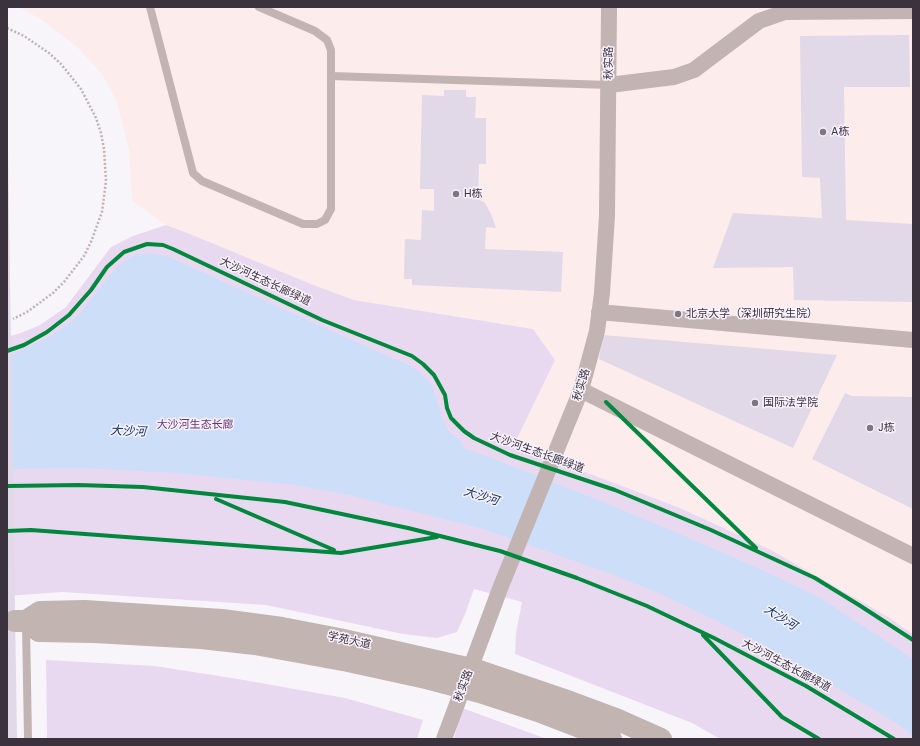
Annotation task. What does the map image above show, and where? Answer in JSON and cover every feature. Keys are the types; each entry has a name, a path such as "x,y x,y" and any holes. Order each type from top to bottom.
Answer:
{"street":[{"name":"秋实路","path":"444,739 501,586 567,428 581,390 596,332 602,293 607,216 609,7"},
{"path":"609,85 674,77 694,70 759,21 785,12 913,11"},
{"path":"599,312 913,340"},
{"path":"581,390 913,556"},
{"name":"学苑大道","path":"20,621 39,631 201,638 255,644 348,661 426,678 467,678 520,684 616,719 661,739"},
{"name":"学苑大道","path":"467,678 538,711 611,739"}],"lane":[{"path":"150,7 193,173 202,181 303,224 317,224 325,220 332,209 331,50 327,40 315,31 259,7"},
{"path":"331,76 609,85"},
{"path":"20,621 28,739"}],"path":[{"path":"7,28 37,44 50,53 65,68 81,89 89,103 101,133 106,165 106,191 102,212 91,242 75,269 53,293 27,312 13,319"}],"shaded area":[{"name":"北京大学（深圳研究生院）","path":"19,7 913,7 913,634 888,617 680,508 514,445 555,360 533,329 354,300 166,225 132,201 129,149 116,100 102,74 76,46 42,20"}],"green space":[{"name":"大沙河生态长廊","path":"166,225 354,300 533,329 555,360 514,445 680,508 771,550 888,617 913,634 913,739 720,739 692,723 515,654 516,633 522,602 474,589 457,632 437,638 403,634 266,605 62,592 7,596 7,337 40,325 66,307 111,247 133,236"},
{"path":"46,660 155,666 238,679 345,698 423,720 417,739 47,739"},
{"path":"462,708 547,739 454,739"}],"water":[{"name":"大沙河","path":"151,253 169,257 411,366 425,377 433,388 443,421 449,432 462,442 463,448 603,502 675,532 760,569 822,599 913,659 913,735 890,719 771,649 659,593 606,572 480,528 349,495 295,485 177,473 80,468 7,469 7,358 51,336 66,326 78,316 112,273 124,261 135,255"}],"building":[{"path":"909,35 910,87 844,87 846,220 913,224 913,302 794,300 793,267 713,268 733,213 822,218 820,178 802,177 800,36"},
{"name":"H栋","path":"444,90 466,90 466,97 476,97 475,118 486,118 486,164 479,164 478,199 485,203 496,228 486,227 485,249 563,252 561,292 412,285 412,279 404,279 405,239 421,240 422,210 434,211 434,189 420,189 422,95 444,96"},
{"path":"8,147 17,739 7,739"},
{"name":"国际法学院","path":"603,335 837,355 793,448 599,359"},
{"name":"J栋","path":"845,393 852,396 913,397 913,509 812,459"}],"cycle path":[{"name":"大沙河生态长廊绿道","path":"7,351 24,345 47,332 69,315 91,290 107,267 124,252 147,244 163,245 322,320 412,356 434,375 445,395 447,408 451,418 464,431 474,438 510,455 615,490 711,530 815,578 913,640"},
{"path":"606,402 756,548"},
{"name":"大沙河生态长廊绿道","path":"7,486 78,485 143,487 285,502 408,528 500,551 577,578 647,606 714,638 806,686 894,739"},
{"path":"216,499 334,550"},
{"path":"7,531 31,530 341,553 437,537"},
{"path":"703,635 782,717 819,739"}],"place":[{"name":"A栋","path":"823,132"},
{"name":"H栋","path":"456,194"},
{"name":"北京大学（深圳研究生院）","path":"678,314"},
{"name":"国际法学院","path":"755,403"},
{"name":"J栋","path":"870,428"}]}
